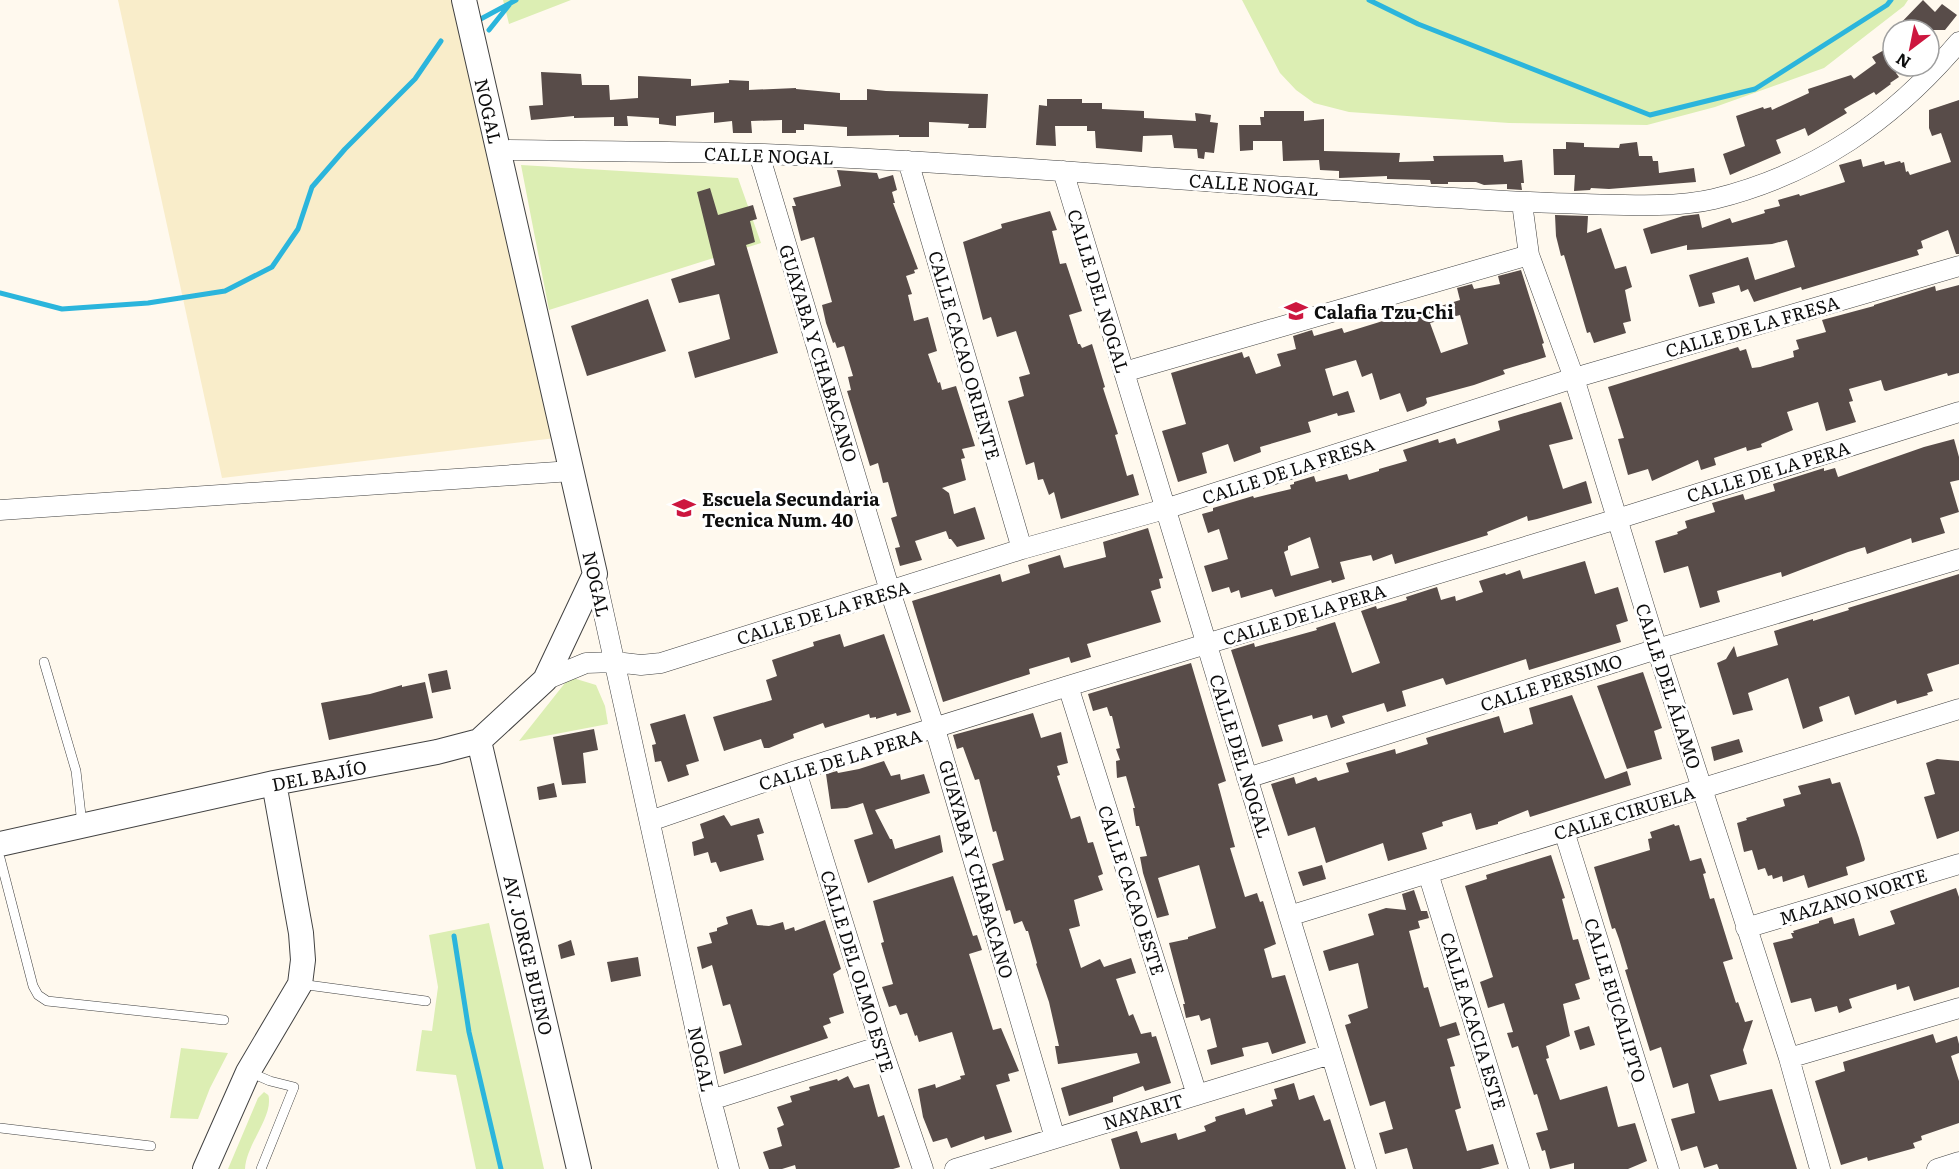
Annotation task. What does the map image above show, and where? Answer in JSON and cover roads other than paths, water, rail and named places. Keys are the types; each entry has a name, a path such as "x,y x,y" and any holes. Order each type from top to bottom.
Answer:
{"street":[{"name":"NOGAL","path":"464,0 615,662 711,1100 729,1169"},
{"name":"CALLE NOGAL","path":"498,150 759,154 908,161 1522,203 1642,206 1709,200 1766,184 1820,159 1864,133 1932,74 1959,42"},
{"name":"GUAYABA Y CHABACANO","path":"759,154 890,591 935,729 1055,1138"},
{"name":"CALLE CACAO ORIENTE","path":"908,161 1022,549"},
{"name":"CALLE DEL NOGAL","path":"1063,171 1366,1169"},
{"name":"CALLE DEL ÁLAMO","path":"1522,203 1529,255 1574,378 1657,649 1789,1058 1820,1169"},
{"path":"1124,372 1529,255"},
{"name":"CALLE DE LA FRESA","path":"615,662 641,665 661,663 1022,549 1166,509 1574,378 1959,266"},
{"name":"CALLE DE LA PERA","path":"650,821 796,771 1068,686 1959,412"},
{"path":"0,510 572,471"},
{"name":"CALLE PERSIMO","path":"1247,778 1657,649 1959,559"},
{"path":"544,680 595,574"},
{"name":"DEL BAJÍO","path":"0,844 274,783 437,752 479,741 544,680 586,663 615,662"},
{"name":"CALLE CACAO ESTE","path":"1068,686 1197,1095"},
{"name":"CALLE CIRUELA","path":"1289,916 1959,709"},
{"name":"AV. JORGE BUENO","path":"479,741 579,1169"},
{"name":"CALLE DEL OLMO ESTE","path":"796,771 881,1046 923,1169"},
{"path":"205,1169 248,1072 300,984 303,960 301,933 274,783"},
{"name":"CALLE EUCALIPTO","path":"1564,831 1668,1169"},
{"name":"MAZANO NORTE","path":"1746,928 1959,864"},
{"name":"CALLE ACACIA ESTE","path":"1428,873 1519,1169"},
{"path":"1789,1058 1959,1008"},
{"path":"711,1100 881,1046"},
{"name":"NAYARIT","path":"955,1169 1331,1054"},
{"path":"1937,1169 1959,1162"}],"lane":[{"path":"44,663 76,771 82,826"},
{"path":"0,858 33,986 38,995 47,1001 224,1020"},
{"path":"300,984 426,1001"},
{"path":"248,1072 294,1087 261,1169"},
{"path":"0,1128 151,1146"}],"waterway":[{"path":"477,21 516,0"},
{"path":"1369,0 1418,24 1650,115 1755,89 1887,5 1891,0"},
{"path":"489,30 509,5"},
{"path":"0,293 62,309 148,303 225,291 272,267 298,229 312,187 345,149 415,79 441,41"},
{"path":"454,936 469,1032 501,1169"}],"place":[{"name":"Calafia Tzu-Chi","path":"1296,311"},
{"name":"Escuela Secundaria Tecnica Num. 40","path":"684,508"}]}
